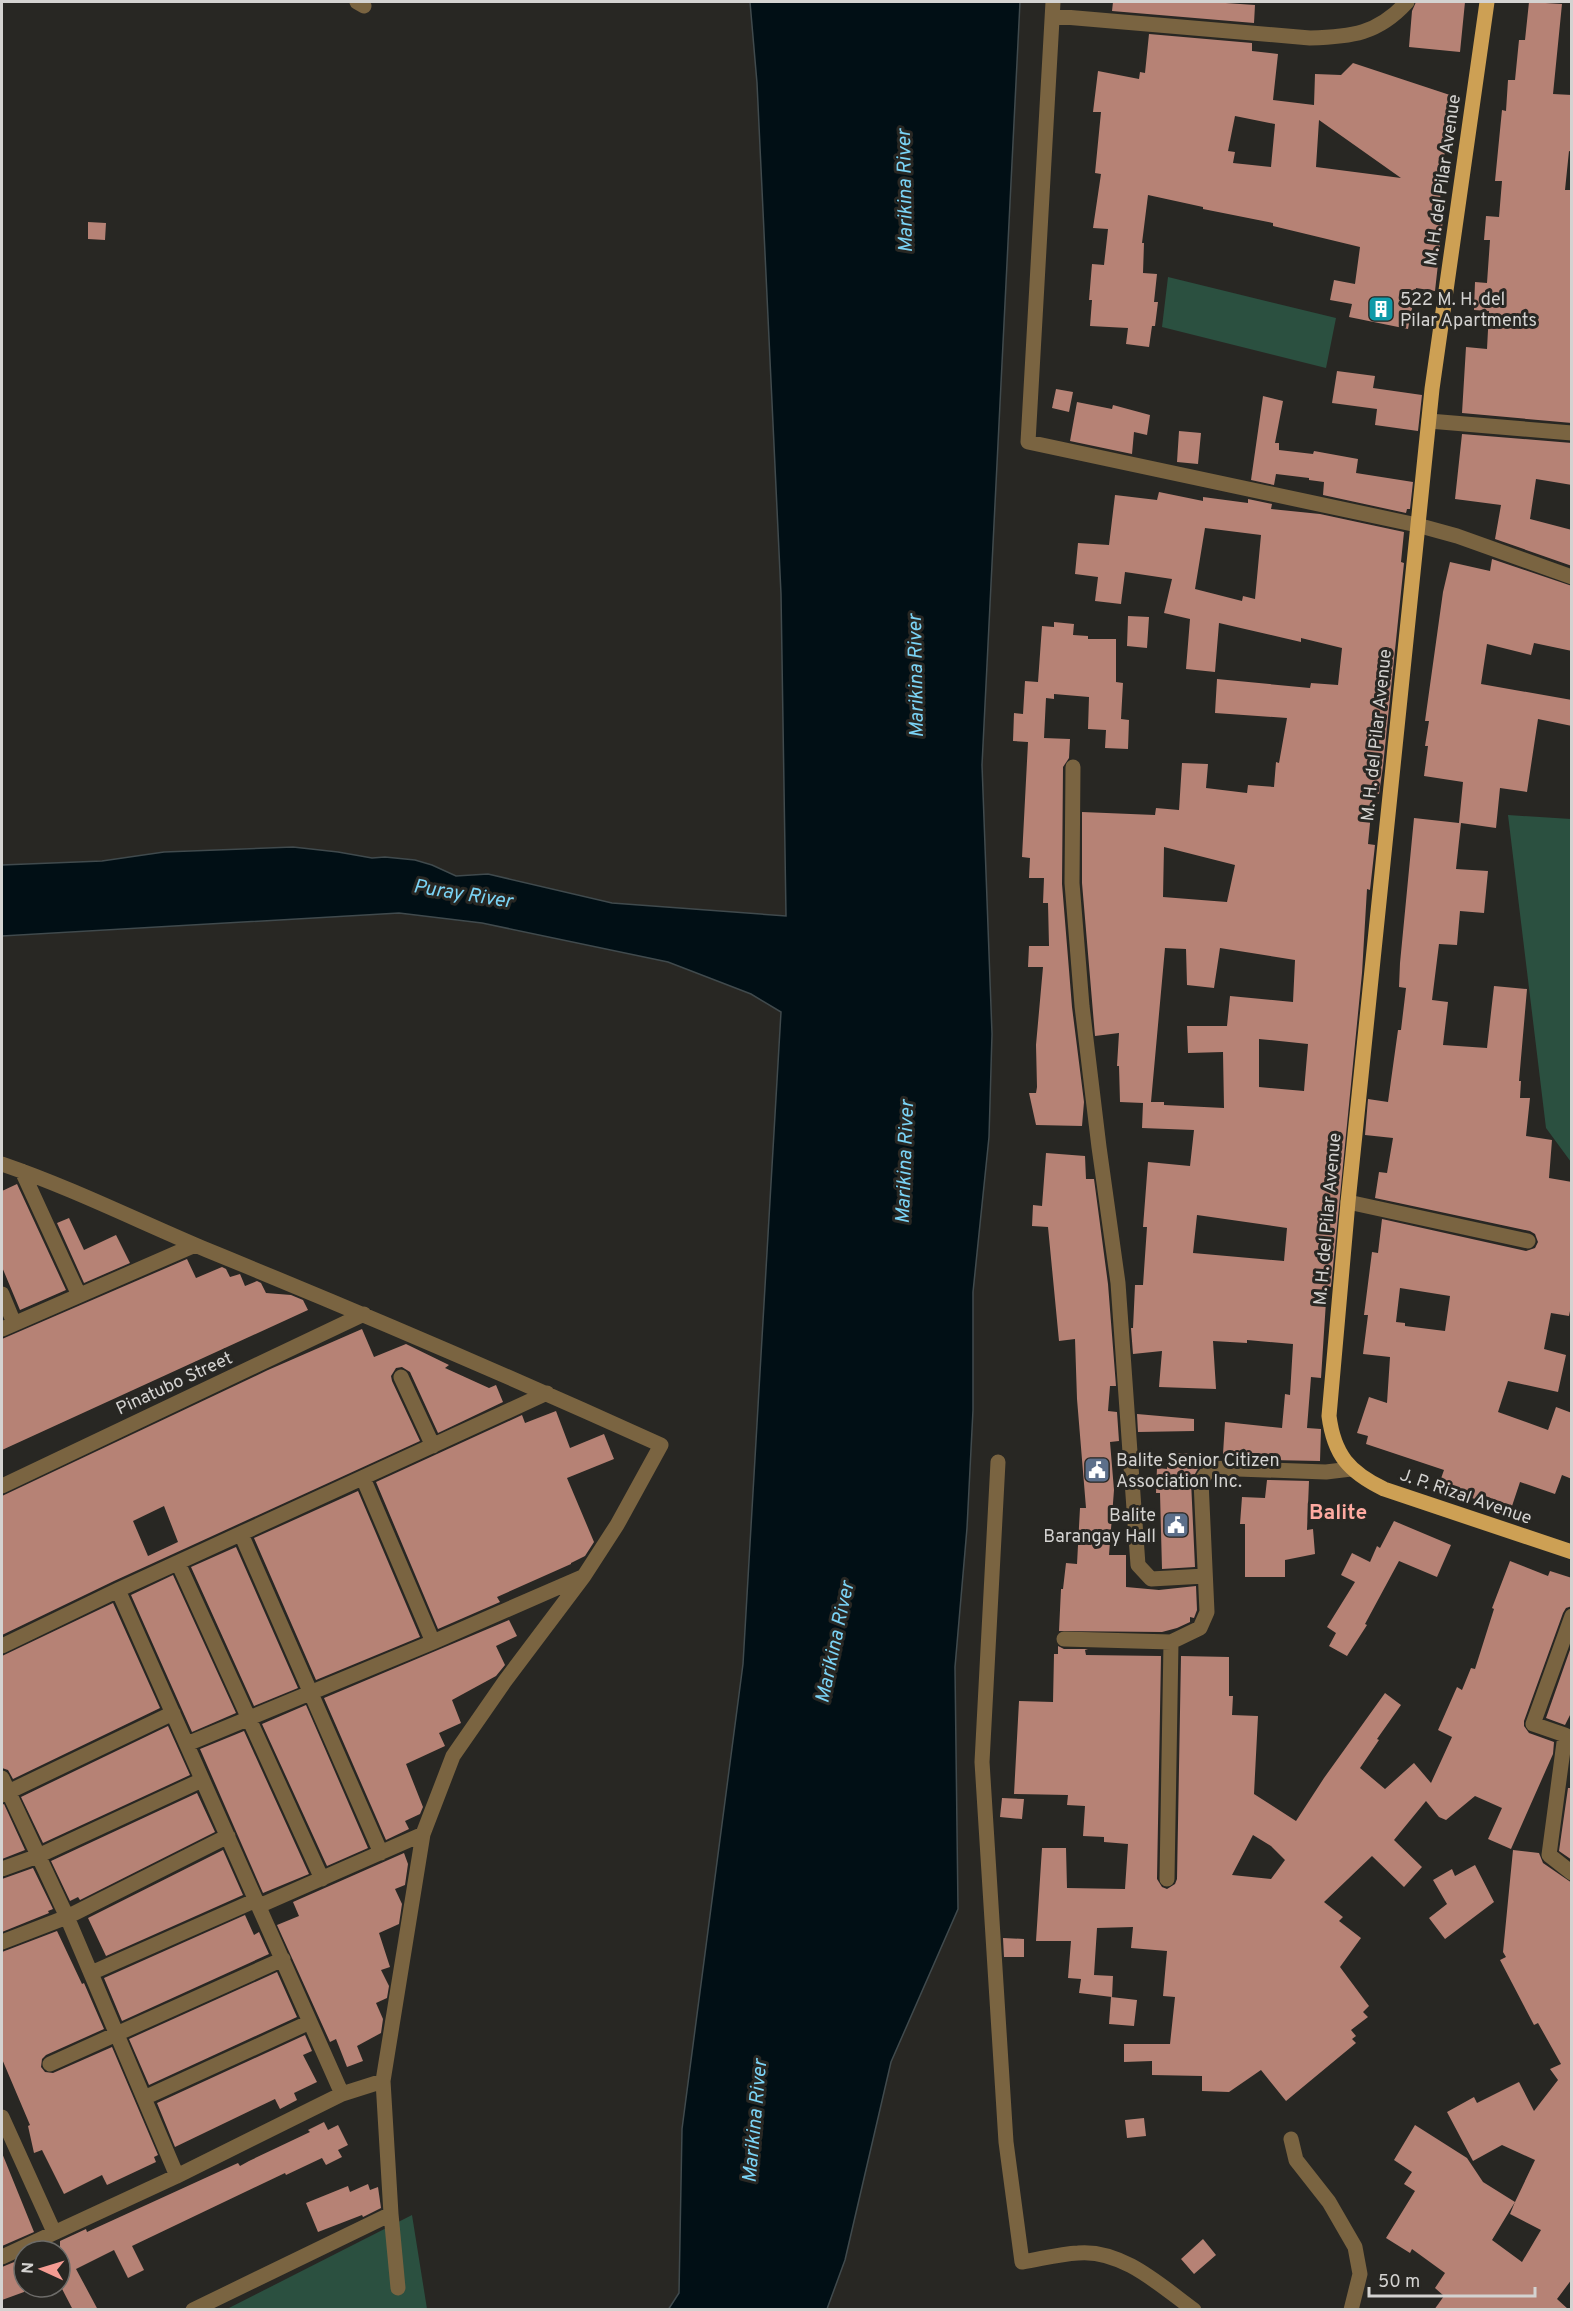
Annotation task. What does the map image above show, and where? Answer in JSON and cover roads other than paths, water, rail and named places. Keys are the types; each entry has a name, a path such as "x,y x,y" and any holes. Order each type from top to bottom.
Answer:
{"main road":[{"name":"M. H. del Pilar Avenue","path":"1351,1469 1340,1454 1332,1436 1329,1416 1348,1202 1429,421 1487,2"},
{"name":"J. P. Rizal Avenue","path":"1351,1469 1366,1481 1383,1489 1572,1552"}],"street":[{"path":"1407,2 1383,22 1364,32 1344,37 1310,38 1053,9 1028,442 1417,525 1457,536 1572,577"},
{"path":"1429,421 1572,433"},
{"path":"1073,767 1072,883 1099,1147 1118,1283 1138,1565 1151,1579 1205,1576"},
{"path":"2,1164 70,1189 195,1245 364,1314 548,1393 661,1445 617,1525 584,1576 505,1681 453,1756 423,1834 383,2081 398,2288"},
{"path":"22,1171 79,1295"},
{"path":"1348,1202 1528,1241"},
{"path":"2,1294 8,1326 195,1245"},
{"name":"Pinatubo Street","path":"2,1486 364,1314"},
{"path":"401,1377 433,1446"},
{"path":"2,1646 118,1590 548,1393"},
{"path":"998,1462 982,1762 1006,2142 1022,2262 1080,2252 1111,2257 1137,2270 1194,2310"},
{"path":"1064,1640 1171,1642 1200,1628 1207,1612 1201,1481 1210,1468 1326,1472 1351,1469"},
{"path":"363,1478 433,1642"},
{"path":"241,1534 381,1853"},
{"path":"178,1563 322,1879"},
{"path":"187,1744 433,1642 584,1576"},
{"path":"118,1590 342,2094"},
{"path":"1572,1616 1533,1724 1565,1735 1549,1855 1572,1873"},
{"path":"1167,1879 1171,1642"},
{"path":"173,1713 4,1789 67,1917 177,2176"},
{"path":"2,1869 38,1856 202,1780"},
{"path":"91,1973 258,1903 322,1879 423,1834"},
{"path":"2,1942 67,1917 228,1836"},
{"path":"50,2064 283,1959"},
{"path":"144,2098 310,2022"},
{"path":"2,2257 177,2176 342,2094 383,2081"},
{"path":"2,2116 54,2232"},
{"path":"1291,2139 1296,2160 1329,2202 1355,2247 1360,2274 1350,2310"},
{"path":"193,2310 391,2214"}],"water":[{"path":"750,2 1020,2 982,765 992,1034 989,1137 973,1292 973,1410 967,1528 955,1667 958,1909 891,2062 845,2260 827,2309 668,2310 679,2293 682,2129 743,1664 781,1012 751,994 668,962 482,923 399,913 2,936 2,865 102,861 164,852 293,847 372,858 415,860 456,876 488,874 612,903 786,916 781,594 757,83"}],"place":[{"name":"522 M. H. del Pilar Apartments","path":"1381,309"},
{"name":"Balite Senior Citizen Association Inc.","path":"1097,1470"},
{"name":"Balite Barangay Hall","path":"1176,1525"}],"district":[{"name":"Balite","path":"1338,1512"}],"water label":[{"name":"Marikina River","path":"904,191"},
{"name":"Marikina River","path":"915,676"},
{"name":"Puray River","path":"463,893"},
{"name":"Marikina River","path":"904,1162"},
{"name":"Marikina River","path":"834,1642"},
{"name":"Marikina River","path":"754,2121"}]}
